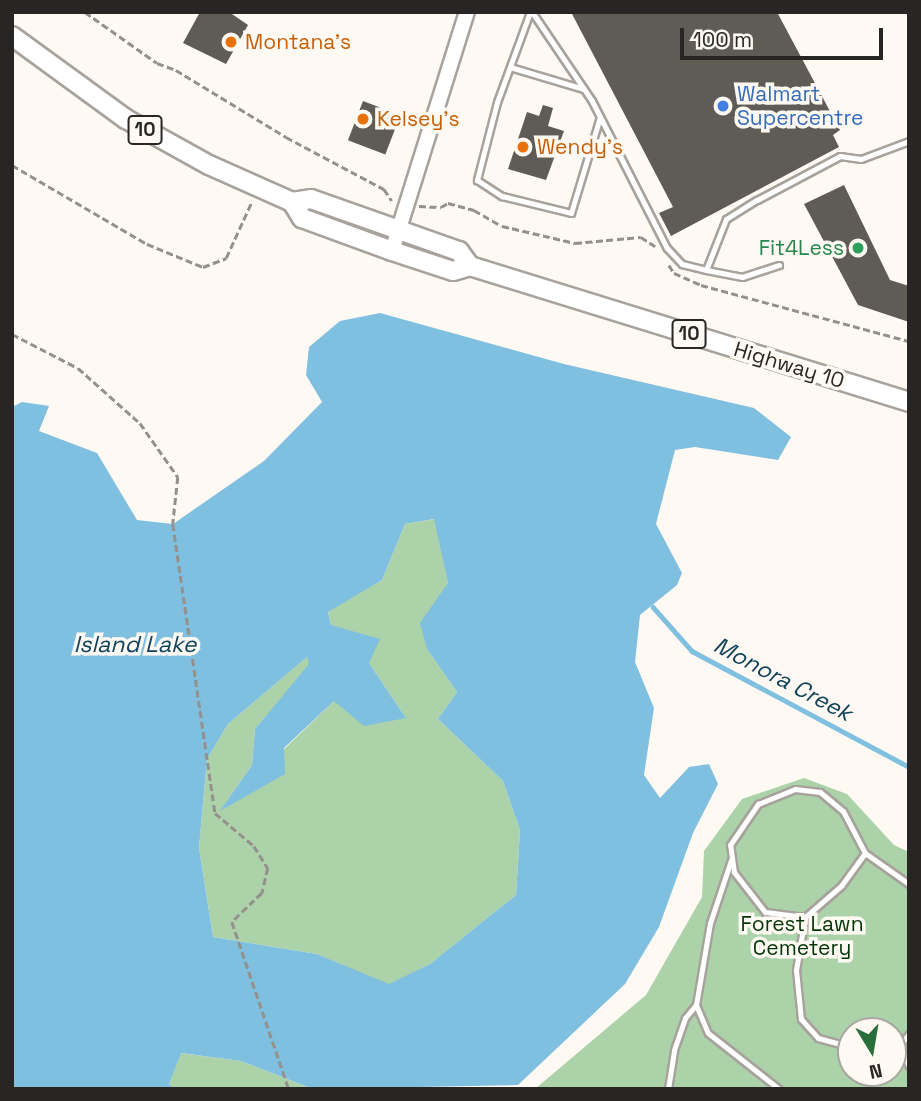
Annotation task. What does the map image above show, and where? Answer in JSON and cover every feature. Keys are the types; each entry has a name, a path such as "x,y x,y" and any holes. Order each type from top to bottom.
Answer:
{"highway":[{"name":"Highway 10","path":"12,36 126,119 258,188 292,202 311,199 459,251 470,266"},
{"name":"Highway 10","path":"292,202 302,218 453,271 470,266 909,402"}],"street":[{"path":"392,251 467,12"}],"lane":[{"path":"531,12 510,67 477,180 502,196 571,213 600,117"},
{"path":"531,12 584,89 667,248 682,264 742,277 779,265"},
{"path":"510,67 584,89"},
{"path":"706,270 726,219 840,156 861,159 909,141"},
{"path":"805,917 765,912 734,872 730,845 758,804 794,789 820,792 843,811 865,853 909,884"},
{"path":"837,1043 818,1038 801,1019 796,970 805,917 842,884 865,853"},
{"path":"668,1089 685,1018 696,1005 710,923 732,857"},
{"path":"696,1005 708,1033 779,1089"}],"path":[{"path":"85,12 156,63 176,69 286,137 384,189 394,203 441,207 448,203 474,210 502,226 575,243 647,238 674,273 701,285 909,341"},
{"path":"12,165 147,244 203,267 226,258 258,188"},
{"path":"12,334 78,368 140,423 178,477 173,524 215,813 254,846 268,869 262,893 232,922 289,1089"}],"green space":[{"path":"435,519 448,583 427,649 457,692 438,719 503,781 520,830 516,895 430,964 389,985 317,954 213,937 199,848 207,759 228,724 308,656 310,664 255,729 252,765 221,810 334,701 406,718 369,663 331,625 328,611 382,580 405,524"},
{"name":"Forest Lawn Cemetery","path":"804,778 847,794 894,845 909,852 909,1089 535,1089 646,995 702,897 704,851 742,799"},
{"path":"180,1053 241,1061 313,1089 175,1089 169,1084"}],"water":[{"name":"Island Lake","path":"380,313 564,364 754,408 791,437 778,460 695,447 675,450 656,524 682,573 677,585 640,615 635,662 654,708 644,775 660,798 689,767 709,764 718,784 693,833 659,927 625,984 518,1085 313,1089 241,1061 181,1053 169,1084 175,1089 12,1089 12,407 22,402 49,406 39,431 97,453 137,520 173,524 264,461 322,402 306,375 309,347 340,321","holes":["434,519 448,583 420,623 427,649 457,692 438,719 503,781 520,830 516,895 430,964 389,984 317,954 213,937 199,848 207,759 228,724 307,657 309,664 255,729 252,765 220,811 285,774 284,748 334,701 364,726 406,718 369,663 380,639 331,625 328,612 382,580 405,524"]}],"building":[{"path":"200,12 229,12 248,25 226,64 183,43"},
{"name":"Walmart Supercentre","path":"571,12 777,12 840,130 833,135 839,147 671,236 659,213 673,207"},
{"path":"363,101 400,115 385,155 348,140"},
{"path":"543,105 553,108 548,126 564,131 546,180 508,169 527,112 539,116"},
{"path":"844,185 890,280 909,286 909,322 858,305 804,204"}],"waterway":[{"name":"Monora Creek","path":"653,607 692,651 909,767"}],"place":[{"name":"Montana's","path":"231,42"},
{"name":"Walmart Supercentre","path":"723,106"},
{"name":"Kelsey's","path":"363,119"},
{"name":"Wendy's","path":"523,147"},
{"name":"Fit4Less","path":"858,248"}]}
